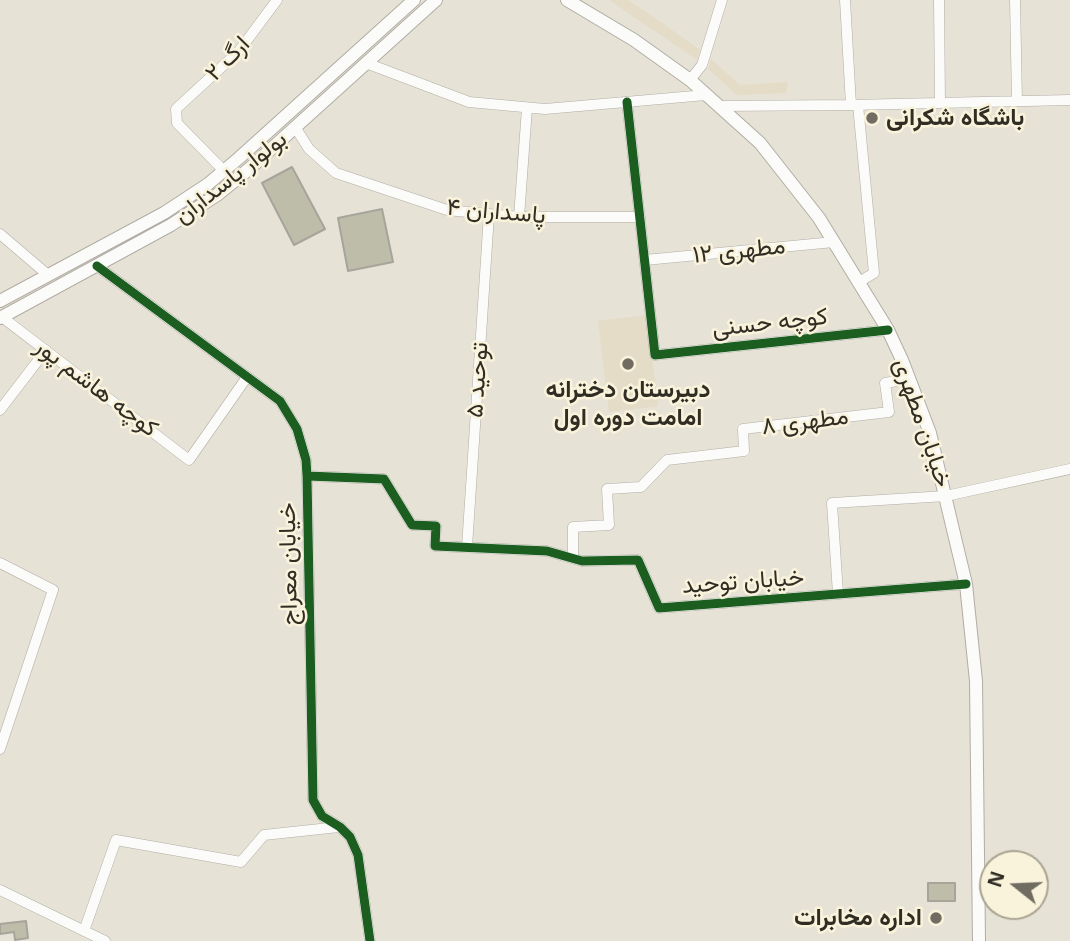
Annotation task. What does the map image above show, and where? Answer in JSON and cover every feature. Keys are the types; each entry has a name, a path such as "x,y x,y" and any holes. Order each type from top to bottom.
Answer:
{"main road":[{"name":"بولوار پاسداران","path":"0,301 164,213 224,171 414,0"},
{"name":"بولوار پاسداران","path":"1,317 201,207 249,169 436,0"},
{"name":"خیابان مطهری","path":"567,0 634,40 690,80 760,143 819,218 888,330 930,433 966,584 976,681 979,941"}],"street":[{"name":"ارگ ۲","path":"224,171 177,123 175,114 179,106 239,51 277,0"},
{"path":"690,80 702,65 722,0"},
{"path":"845,0 854,105 874,273 859,282"},
{"path":"939,0 940,103"},
{"path":"1015,0 1017,101"},
{"path":"366,63 469,102 527,108 545,109 706,95"},
{"path":"718,106 1070,100"},
{"path":"627,102 645,260"},
{"path":"519,217 527,108"},
{"name":"پاسداران ۴","path":"295,127 309,149 336,173 447,210 519,217 640,217"},
{"name":"توحید ۵","path":"467,547 489,214"},
{"path":"0,234 48,275"},
{"name":"مطهری ۱۲","path":"645,260 834,242"},
{"name":"کوچه حسنی","path":"645,260 655,355 888,330"},
{"name":"خیابان معراج","path":"97,265 280,401 303,444 307,476 313,800 322,816 350,837 358,855 370,941"},
{"name":"کوچه هاشم پور","path":"1,317 189,460 247,377"},
{"path":"0,410 46,350"},
{"name":"مطهری ۸","path":"573,558 573,527 609,525 607,489 641,487 667,460 744,451 743,429 889,412 886,383 909,379"},
{"path":"838,594 832,503 946,496 1070,469"},
{"name":"خیابان توحید","path":"307,476 384,479 412,525 436,526 435,545 547,551 582,561 638,560 659,608 966,584"},
{"path":"0,563 53,590 0,749"},
{"path":"84,931 116,840 242,862 264,835 340,827"},
{"path":"0,890 105,941"}],"shaded area":[{"path":"609,0 628,0 651,15 700,50 697,60"},
{"path":"711,59 740,85 788,82 786,93 737,95 708,69"},
{"name":"دبیرستان دخترانه امامت دوره اول","path":"647,315 658,406 609,412 598,321"}],"building":[{"path":"292,167 325,229 294,245 262,183"},
{"path":"382,209 393,262 348,271 338,218"},
{"path":"928,883 955,883 955,901 928,901"},
{"path":"26,921 28,938 15,940 14,932 0,934 0,924"}],"cycle path":[{"path":"627,102 655,355 888,330"},
{"path":"97,266 280,401 297,429 306,460 307,476 313,800 322,816 350,837 358,855 370,941"},
{"path":"307,476 384,479 412,525 436,526 435,546 547,551 582,561 638,560 659,608 966,584"}],"place":[{"name":"باشگاه شکرانی","path":"872,118"},
{"name":"دبیرستان دخترانه امامت دوره اول","path":"628,364"},
{"name":"اداره مخابرات","path":"936,918"}]}
